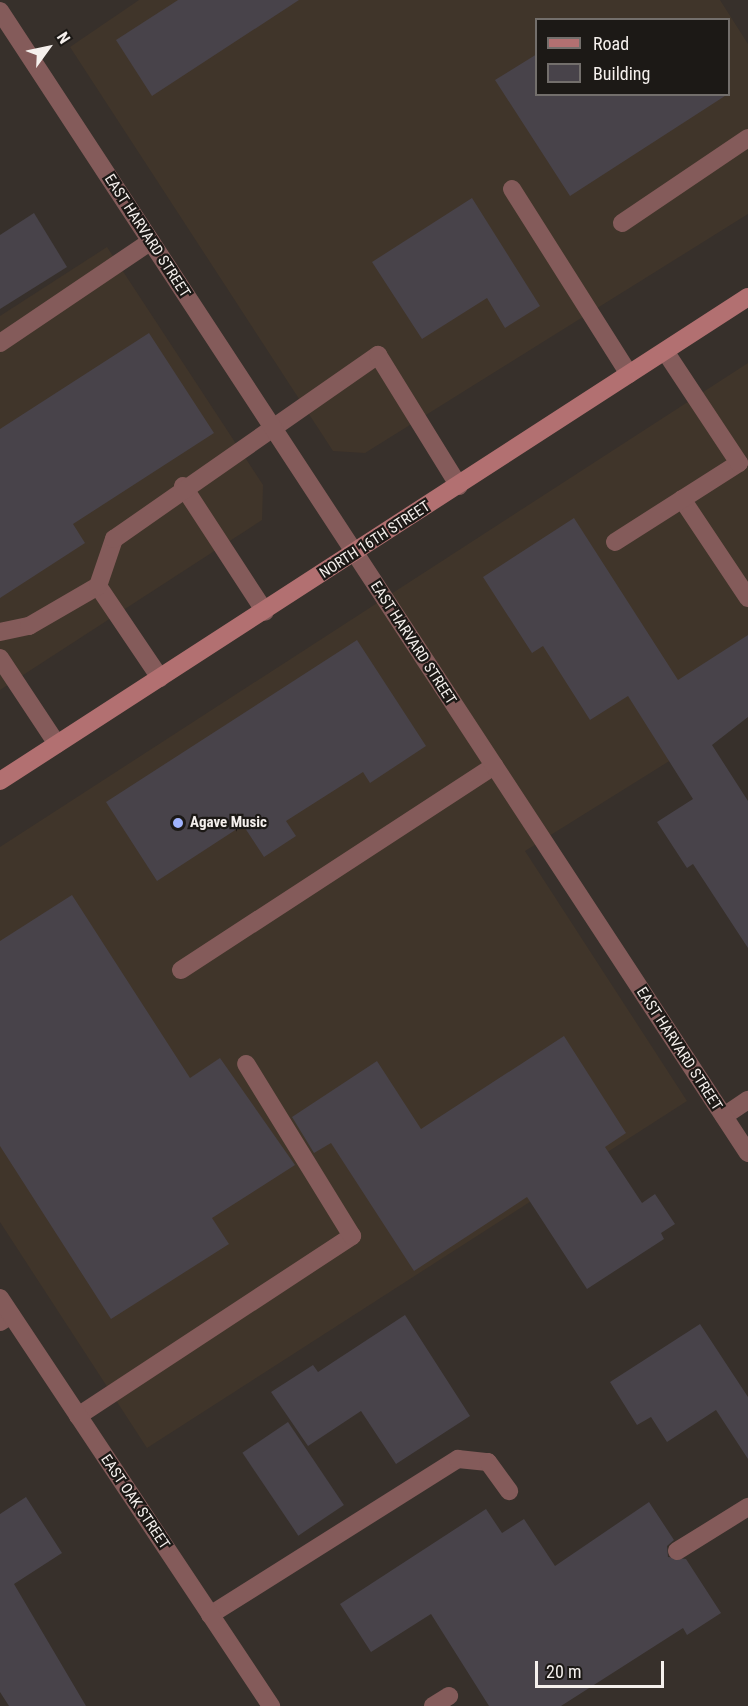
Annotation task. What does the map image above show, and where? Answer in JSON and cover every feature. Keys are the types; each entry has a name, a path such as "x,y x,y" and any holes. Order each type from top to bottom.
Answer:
{"main road":[{"name":"NORTH 16TH STREET","path":"0,781 355,554 748,297"}],"street":[{"name":"EAST HARVARD STREET","path":"0,11 748,1153"},
{"path":"622,223 748,138"},
{"path":"512,189 629,374"},
{"path":"0,343 151,242"},
{"path":"615,542 739,463 665,351"},
{"path":"0,632 29,626 98,586 114,539 183,486 378,355 459,486"},
{"path":"183,486 265,612"},
{"path":"682,500 748,598"},
{"path":"98,586 160,678"},
{"path":"0,658 57,744"},
{"path":"181,970 494,766"},
{"path":"78,1416 352,1236 246,1065"},
{"path":"724,1116 748,1100"},
{"name":"EAST OAK STREET","path":"0,1298 5,1318 78,1416 271,1706"},
{"path":"210,1615 458,1459 489,1462 509,1491"},
{"path":"677,1551 748,1507"},
{"path":"433,1706 449,1696"}],"shaded area":[{"path":"139,0 720,0 748,44 748,214 365,453 333,451 70,47"},
{"path":"107,247 263,485 262,520 0,690 0,316"},
{"path":"748,363 748,712 525,851 687,1101 147,1448 0,1222 0,847"}],"building":[{"path":"178,0 299,0 152,96 116,40"},
{"path":"535,55 535,96 725,96 570,196 495,80"},
{"path":"472,198 540,306 505,328 487,298 422,339 372,262"},
{"path":"34,213 67,267 0,309 0,235"},
{"path":"149,333 214,433 73,524 85,543 0,598 0,429"},
{"path":"574,518 678,680 748,635 748,717 712,745 748,801 748,948 693,864 687,868 657,822 693,799 628,696 590,720 543,646 532,653 483,577"},
{"path":"357,640 426,746 370,783 363,772 286,821 296,836 264,857 243,825 157,881 106,802"},
{"path":"72,895 190,1078 220,1058 295,1165 212,1218 229,1244 111,1319 0,1146 0,941"},
{"path":"564,1036 626,1133 605,1147 642,1203 655,1194 675,1224 661,1233 664,1239 587,1289 527,1197 414,1271 331,1143 314,1153 292,1117 377,1061 421,1129"},
{"path":"405,1315 470,1416 396,1464 361,1411 308,1446 271,1392 313,1365 318,1372"},
{"path":"700,1324 748,1397 748,1459 716,1410 667,1442 651,1417 637,1425 610,1382"},
{"path":"288,1422 344,1505 298,1536 242,1453"},
{"path":"26,1497 62,1553 14,1584 86,1706 9,1706 0,1692 0,1514"},
{"path":"649,1502 674,1540 667,1546 668,1557 686,1559 721,1613 687,1635 683,1628 561,1706 489,1706 431,1614 371,1652 340,1604 486,1509 502,1533 524,1519 555,1566"}],"place":[{"name":"Agave Music","path":"178,823"}]}
